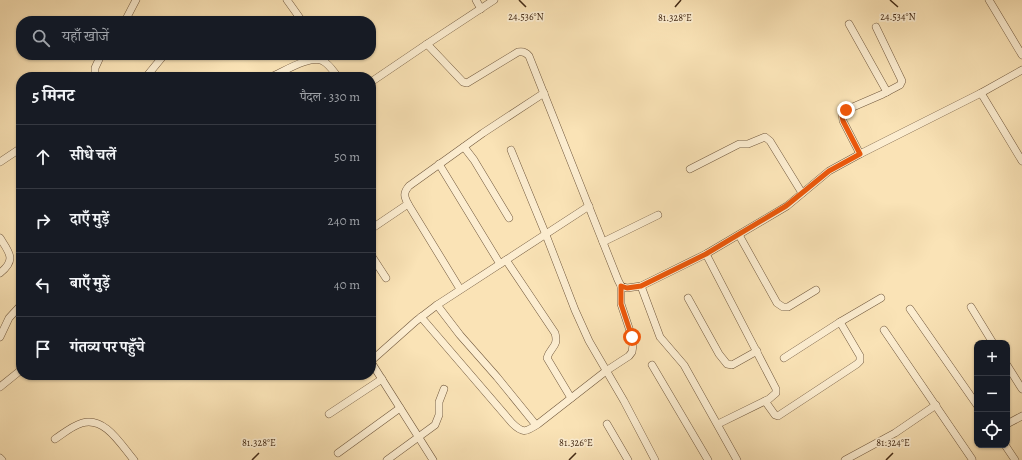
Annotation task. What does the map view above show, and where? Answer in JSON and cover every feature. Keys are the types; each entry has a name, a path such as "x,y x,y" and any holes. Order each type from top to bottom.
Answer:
{"street":[{"path":"128,16 136,0"},
{"path":"287,0 298,16"},
{"path":"476,0 481,9"},
{"path":"376,79 494,0"},
{"path":"989,0 1022,56"},
{"path":"849,24 887,92"},
{"path":"860,154 843,121 843,113 846,110 900,85 902,81 876,27"},
{"path":"421,317 512,423 518,429 523,431 536,425 629,356 632,352 632,337 621,304 621,286 529,56 522,51 518,52 467,83 463,82 427,44"},
{"path":"95,72 99,60"},
{"path":"150,72 160,60"},
{"path":"282,72 309,60"},
{"path":"322,60 334,72"},
{"path":"621,286 627,288 641,286 706,254 786,206 829,171 981,93 1022,70"},
{"path":"460,290 408,204 404,196 405,191 409,186 439,164 544,93"},
{"path":"981,93 1022,161"},
{"path":"690,169 738,144 748,144 765,137 770,141 802,193"},
{"path":"464,147 474,160 509,218"},
{"path":"511,150 575,310 589,341 624,401 655,460"},
{"path":"0,162 16,151"},
{"path":"439,164 503,262 555,333 556,344 548,354 547,358 571,398"},
{"path":"376,226 408,204"},
{"path":"376,358 421,317 437,305 589,206"},
{"path":"603,242 658,215"},
{"path":"739,235 780,306 788,307 816,290"},
{"path":"0,238 10,256 10,262 7,268 0,272"},
{"path":"706,254 776,389 776,393 765,401 718,424"},
{"path":"376,263 386,278"},
{"path":"641,286 660,336 684,365 738,460"},
{"path":"688,298 719,354 727,364 732,365 757,351"},
{"path":"784,358 880,298"},
{"path":"437,305 460,335 536,425"},
{"path":"971,307 991,340"},
{"path":"910,309 974,401"},
{"path":"0,337 9,318 16,310"},
{"path":"765,401 775,415 778,416 860,361 860,356 840,322"},
{"path":"884,330 972,459"},
{"path":"652,365 708,460"},
{"path":"376,370 433,460"},
{"path":"1010,370 1022,389"},
{"path":"0,387 16,374"},
{"path":"329,414 382,380"},
{"path":"387,460 435,425 439,415 439,402 444,389"},
{"path":"845,460 894,433 936,405"},
{"path":"338,453 400,408"},
{"path":"1010,422 1022,416"},
{"path":"55,438 70,428 82,423 93,421 101,424 112,434 134,460"},
{"path":"607,424 628,460"},
{"path":"1007,448 1015,460"}],"route":[{"path":"632,337 621,304 621,286 627,288 641,286 706,254 786,206 829,171 860,154 843,121 842,116 846,110"}]}
